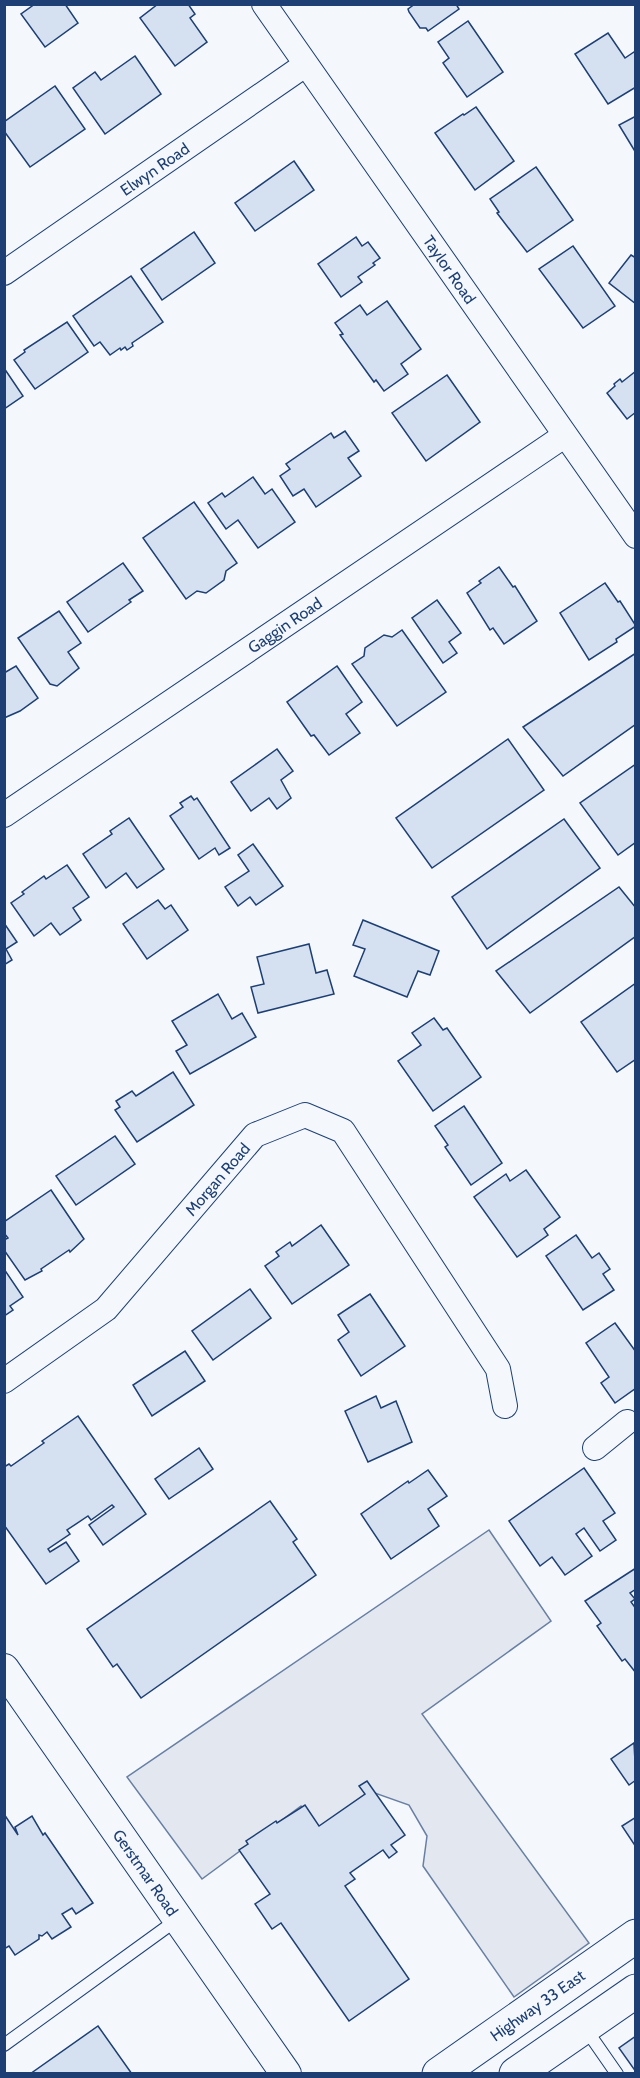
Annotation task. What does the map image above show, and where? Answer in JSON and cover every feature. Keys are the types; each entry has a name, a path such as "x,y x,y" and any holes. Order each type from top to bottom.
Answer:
{"main road":[{"name":"Highway 33 East","path":"439,2073 636,1936"},
{"path":"516,2073 636,1991"}],"street":[{"name":"Taylor Road","path":"264,4 636,536"},
{"name":"Elwyn Road","path":"4,273 305,65"},
{"name":"Gaggin Road","path":"4,815 564,436"},
{"name":"Morgan Road","path":"4,1381 106,1309 255,1135 305,1115 343,1131 498,1369 505,1407"},
{"path":"595,1448 627,1422"},
{"name":"Gerstmar Road","path":"4,1670 286,2073"}],"lane":[{"path":"4,2045 179,1918"},
{"path":"584,2027 617,2073"}],"shaded area":[{"path":"489,1530 551,1621 422,1714 589,1943 514,1997 423,1866 427,1836 409,1805 375,1793 320,1832 301,1806 202,1879 127,1777"}],"building":[{"path":"35,4 65,4 78,23 45,47 21,14"},
{"path":"158,4 188,4 195,14 190,18 207,42 175,66 140,18"},
{"path":"415,4 456,4 459,9 428,31 426,28 420,28 409,12 408,9"},
{"path":"468,21 503,72 467,97 443,63 449,58 438,42"},
{"path":"608,33 625,58 634,52 636,55 636,87 608,104 575,54"},
{"path":"135,56 161,94 105,134 73,88 95,72 101,80"},
{"path":"55,86 85,129 30,167 4,131 4,122"},
{"path":"476,107 514,161 475,190 435,133"},
{"path":"636,116 636,153 619,125"},
{"path":"294,161 314,190 255,231 235,203"},
{"path":"536,167 573,220 527,252 497,213 499,212 490,199"},
{"path":"194,232 215,263 162,300 141,269"},
{"path":"356,237 362,246 368,242 380,258 373,263 375,265 358,277 362,282 341,297 318,264"},
{"path":"573,246 615,306 583,328 539,269"},
{"path":"631,255 636,258 636,304 609,283"},
{"path":"131,276 163,322 132,343 133,346 127,350 125,347 121,350 120,348 110,355 100,342 94,346 73,316"},
{"path":"387,301 421,349 401,364 408,374 384,391 376,380 374,382 340,335 343,334 335,323 360,305 367,315"},
{"path":"67,322 88,352 35,389 14,360 25,352 24,350"},
{"path":"4,368 23,396 4,409"},
{"path":"636,371 636,412 627,419 607,393 620,379 622,382"},
{"path":"447,375 480,422 426,461 392,413"},
{"path":"345,431 359,451 348,458 361,476 316,507 304,489 293,496 280,476 290,469 286,464 331,433 334,438"},
{"path":"253,477 265,494 272,489 295,522 258,548 238,520 226,529 208,503 222,493 225,497"},
{"path":"194,502 237,563 226,571 224,580 206,593 197,591 186,599 143,538"},
{"path":"123,563 143,591 88,632 67,602"},
{"path":"499,567 513,587 515,586 537,621 504,644 493,628 490,630 467,593"},
{"path":"605,583 636,626 616,639 617,642 589,660 560,613"},
{"path":"437,600 461,633 449,642 457,653 443,663 412,618"},
{"path":"59,611 81,643 68,652 79,668 57,686 50,684 18,638"},
{"path":"402,630 446,692 397,726 352,664 364,656 365,648 384,635 392,637"},
{"path":"636,653 636,724 563,776 523,727"},
{"path":"16,666 38,698 20,711 4,718 4,673"},
{"path":"337,666 362,702 346,714 360,733 329,755 314,735 311,736 287,702"},
{"path":"508,739 544,790 432,868 396,818"},
{"path":"277,749 293,771 281,780 291,798 277,809 269,798 251,811 231,782"},
{"path":"636,764 636,842 618,855 580,803"},
{"path":"191,796 194,800 197,798 230,848 219,855 215,848 199,859 170,816 183,807 180,803"},
{"path":"129,818 164,869 137,888 126,873 106,888 83,854 112,834 110,831"},
{"path":"564,819 600,868 487,949 452,897"},
{"path":"253,844 283,886 256,905 250,897 238,906 225,887 249,871 238,855"},
{"path":"67,865 89,897 73,908 81,920 60,935 51,923 34,936 11,903 44,876 46,879"},
{"path":"619,887 636,908 636,936 530,1013 496,971"},
{"path":"158,900 165,909 171,905 188,930 147,959 123,924"},
{"path":"363,920 439,951 430,975 418,971 407,997 354,976 365,949 353,945"},
{"path":"4,923 17,942 6,949 12,960 4,965"},
{"path":"309,944 316,973 327,970 334,994 258,1013 251,987 264,984 257,957"},
{"path":"636,983 636,1059 617,1072 581,1022"},
{"path":"218,994 232,1019 242,1013 256,1037 190,1074 176,1051 187,1045 172,1021"},
{"path":"434,1018 443,1030 447,1028 481,1077 433,1111 398,1061 421,1045 412,1033"},
{"path":"173,1072 194,1105 137,1142 115,1110 120,1107 116,1101 132,1091 136,1096"},
{"path":"464,1106 502,1163 471,1185 445,1147 448,1145 435,1126"},
{"path":"115,1136 135,1164 76,1205 56,1176"},
{"path":"526,1170 560,1217 544,1229 548,1235 517,1257 474,1197 506,1174 510,1181"},
{"path":"51,1190 84,1239 70,1252 69,1250 41,1269 42,1271 25,1280 4,1250 4,1240 8,1238 4,1233 4,1222"},
{"path":"321,1225 349,1265 292,1304 265,1266 279,1256 276,1252 290,1242 292,1246"},
{"path":"576,1235 592,1258 599,1253 610,1269 603,1274 614,1290 583,1310 546,1256"},
{"path":"4,1269 23,1297 10,1306 13,1310 4,1316"},
{"path":"250,1289 271,1318 213,1360 192,1331"},
{"path":"370,1294 405,1346 361,1376 338,1340 349,1332 338,1315"},
{"path":"615,1323 636,1352 636,1388 615,1403 601,1383 609,1377 586,1343"},
{"path":"185,1351 205,1381 152,1416 133,1385"},
{"path":"376,1396 381,1408 396,1401 412,1442 368,1462 345,1411"},
{"path":"78,1416 146,1514 103,1545 89,1525 114,1507 112,1505 91,1520 88,1516 67,1530 70,1534 48,1549 50,1552 66,1542 79,1561 46,1584 4,1525 4,1467 9,1464 11,1466"},
{"path":"199,1448 213,1469 169,1499 155,1479"},
{"path":"584,1468 615,1513 603,1521 616,1540 600,1551 584,1528 576,1534 592,1556 565,1575 552,1557 540,1566 509,1521"},
{"path":"428,1470 447,1496 428,1509 439,1526 391,1559 361,1514"},
{"path":"270,1501 297,1539 293,1542 316,1575 141,1698 117,1664 113,1667 87,1629"},
{"path":"636,1568 636,1589 630,1593 635,1599 631,1602 634,1606 636,1604 636,1673 625,1659 622,1661 597,1626 601,1623 585,1601"},
{"path":"634,1743 636,1780 629,1785 611,1759"},
{"path":"367,1781 405,1835 391,1845 397,1852 389,1858 383,1850 350,1873 355,1879 345,1886 409,1979 349,2021 281,1923 272,1929 255,1904 270,1894 239,1850 248,1844 246,1841 305,1805 319,1826 365,1794 359,1786"},
{"path":"4,1814 18,1835 15,1827 32,1816 43,1835 45,1833 93,1903 76,1914 72,1908 62,1914 71,1927 52,1939 47,1932 42,1936 39,1935 39,1939 15,1955 9,1946 4,1949"},
{"path":"636,1817 636,1847 622,1826"},
{"path":"98,2026 132,2074 30,2074"},
{"path":"636,2036 636,2072 619,2048"}]}
